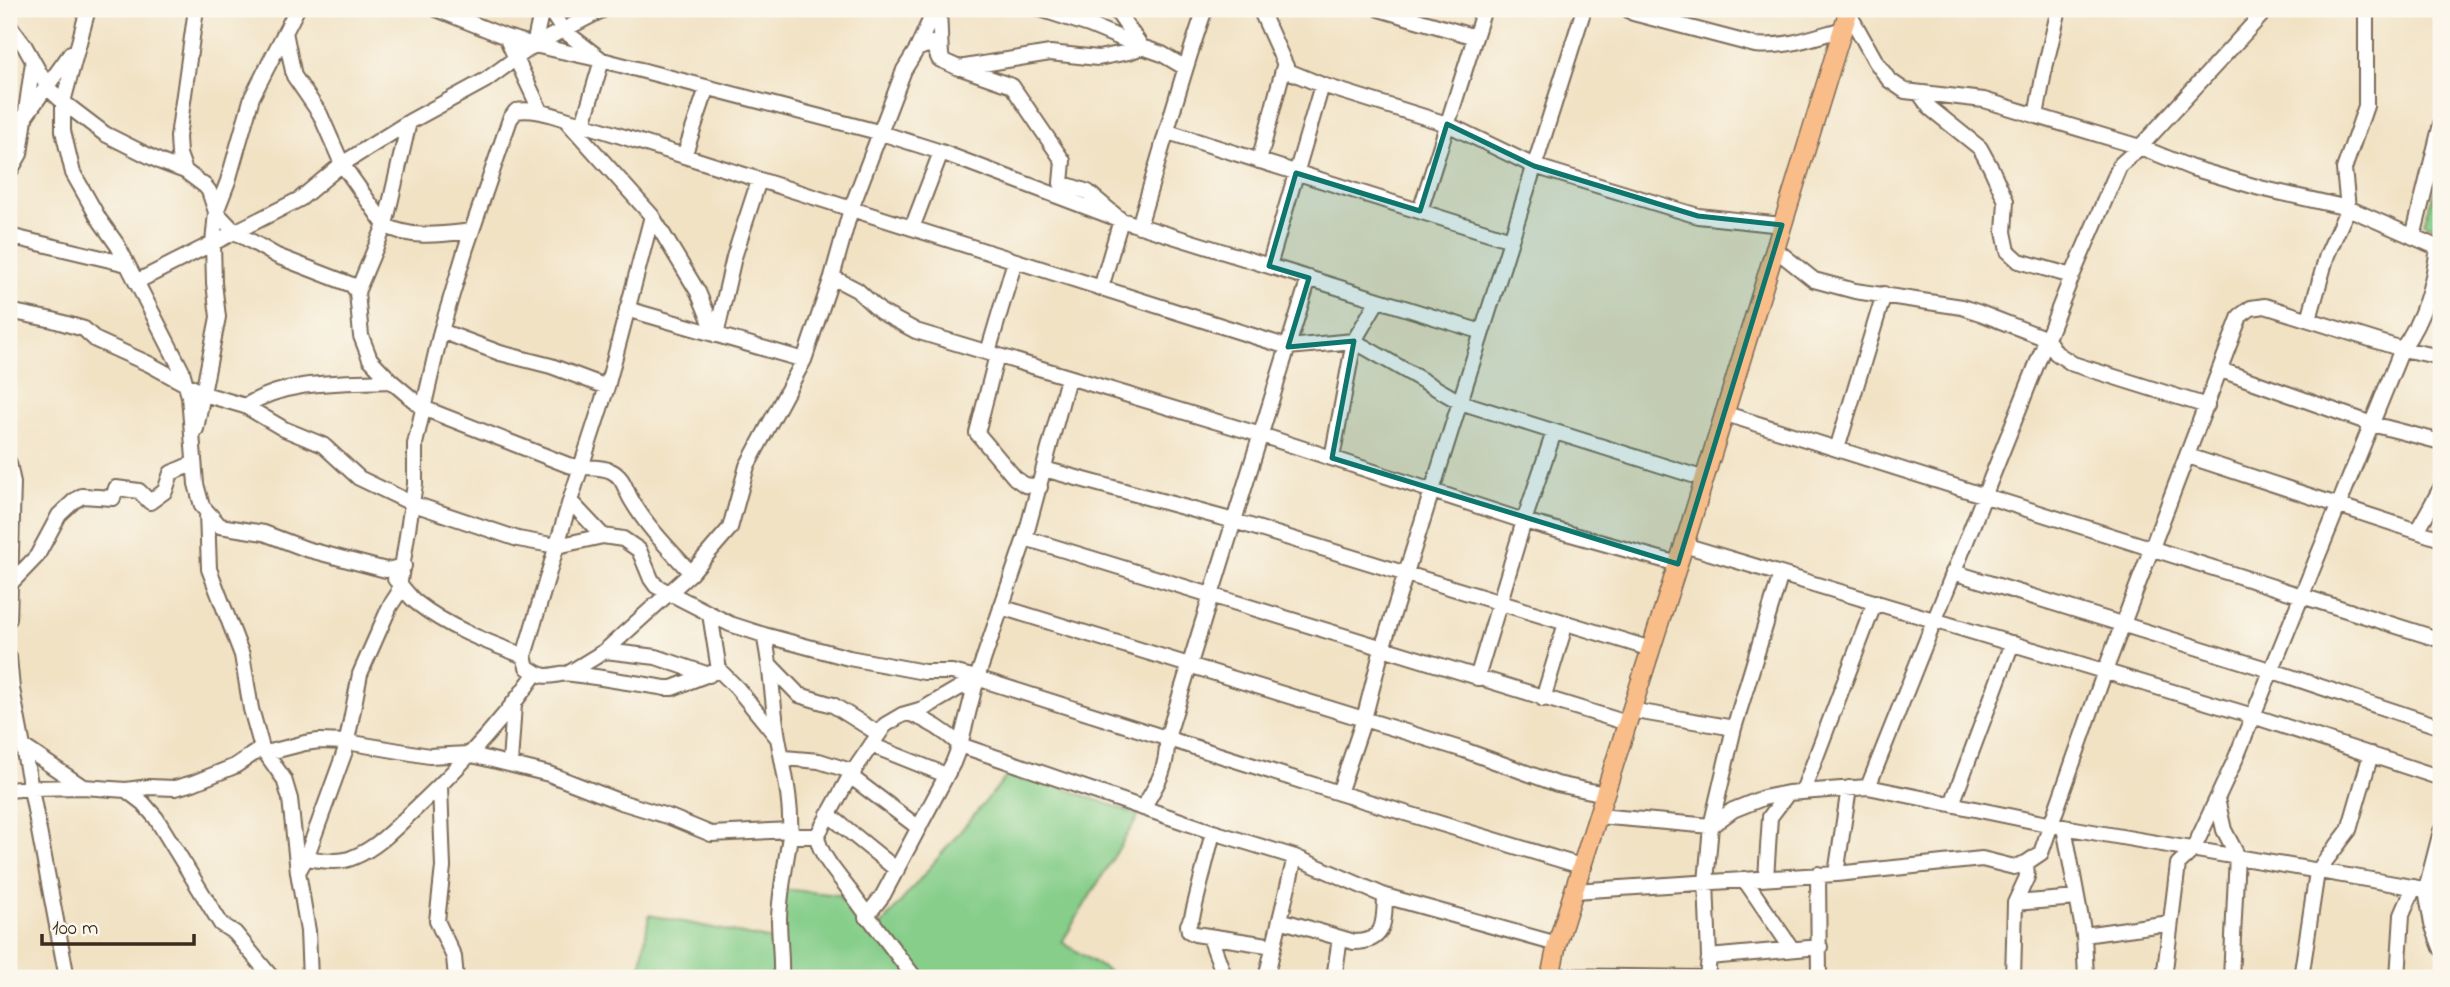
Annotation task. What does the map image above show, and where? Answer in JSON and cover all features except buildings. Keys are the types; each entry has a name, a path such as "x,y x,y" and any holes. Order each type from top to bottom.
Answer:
{"main road":[{"path":"1550,977 1557,944 1584,867 1849,10"}],"street":[{"path":"88,9 63,102 63,131 73,173 127,264 162,330 186,384 195,484 207,513 209,569 242,655 251,709 264,750 284,779 290,799 308,931 310,978"},
{"path":"185,171 179,154 178,138 196,9"},
{"path":"436,9 453,12 506,37 534,45 602,60 878,132 941,152 1139,226 1482,332"},
{"path":"534,45 542,9"},
{"path":"549,9 563,30 602,60"},
{"path":"136,282 300,198 342,164 409,122 486,80 534,45 604,9"},
{"path":"652,216 607,387 574,467 572,498 524,656 527,667 549,677 569,673 605,651 691,573 730,528 747,466 804,360 878,132 904,70 937,9"},
{"path":"937,9 941,57 959,68 1050,54 1098,58 1142,47"},
{"path":"1040,9 1162,54 1184,67"},
{"path":"1115,9 1142,47"},
{"path":"1139,226 1168,132 1184,67 1205,9"},
{"path":"1260,9 1284,66 1289,71 1322,85 1447,124 1534,166 1698,216 1782,225"},
{"path":"1379,9 1475,37"},
{"path":"1420,211 1484,9"},
{"path":"1339,793 1584,9"},
{"path":"1627,9 1769,47 1784,46 1843,29"},
{"path":"2036,116 2059,9"},
{"path":"1868,787 2072,276 2120,166 2267,9"},
{"path":"2309,319 2330,246 2348,208 2344,169 2366,106 2366,9"},
{"path":"1849,10 1876,62 1889,80 1905,91 1984,100 2140,147 2192,168 2260,188 2348,208 2439,248 2430,295 2402,349 2253,716 2193,850 2178,864 2164,978"},
{"path":"193,441 218,317 213,243 216,212 228,181 252,97 294,11"},
{"path":"9,25 48,88 63,102 105,134 185,171 209,191 216,212 235,232 277,256 347,282 357,292"},
{"path":"285,32 295,76 320,114 342,164 385,225 394,230 433,235 472,231"},
{"path":"506,37 541,112"},
{"path":"917,49 932,43 939,59 1012,86 1063,161 1061,183 1088,192 1121,220"},
{"path":"9,131 48,88 78,44"},
{"path":"583,124 602,60"},
{"path":"9,173 20,154 33,62"},
{"path":"1259,161 1284,66"},
{"path":"1269,266 1322,85"},
{"path":"684,156 707,88"},
{"path":"523,110 531,91"},
{"path":"1920,94 1930,108 1980,148 2006,201 2004,232 2008,251 2019,261 2072,276"},
{"path":"298,873 306,858 347,742 360,674 398,594 417,505 415,444 441,331 510,119 516,111 541,112 583,124 1288,347 1354,341 1460,402 1705,479"},
{"path":"566,120 652,216 698,292 716,335"},
{"path":"409,122 385,225 357,292 361,336 370,359 391,381 424,408 574,467 610,470 623,480 631,500 655,533 691,573"},
{"path":"2413,237 2441,124"},
{"path":"1168,132 1511,240"},
{"path":"912,228 941,152"},
{"path":"716,335 734,257 760,180"},
{"path":"1101,288 1121,220"},
{"path":"9,236 127,264"},
{"path":"1775,249 1814,280 1854,291 1962,307 2047,339 2056,353 2073,365 2207,406"},
{"path":"1014,261 977,433 1015,478 1025,485 1040,487"},
{"path":"832,278 857,290 881,312 916,331 1261,435 1524,521 1678,564"},
{"path":"1143,808 1159,781 1167,759 1167,738 1309,278"},
{"path":"1837,449 1884,294"},
{"path":"1332,458 1354,341 1378,300"},
{"path":"1574,891 1836,874 1982,859 2014,867 2026,863 2041,853 2058,826 2105,671 2240,316 2251,308 2265,306 2402,349 2441,358"},
{"path":"627,309 804,360"},
{"path":"9,311 84,329 96,340 204,394 245,406 284,429 323,445 359,478 417,505 518,539 557,547 603,536 623,539 639,550 656,586 730,624 849,658 924,672 952,672 1584,867"},
{"path":"441,331 607,387"},
{"path":"2221,370 2372,424 2441,442"},
{"path":"866,917 897,870 960,746 977,681 1025,538 1068,379"},
{"path":"245,406 278,390 316,384 391,381"},
{"path":"1723,413 2441,640"},
{"path":"1477,678 1554,432"},
{"path":"2188,456 2441,539"},
{"path":"9,463 13,483 9,619"},
{"path":"11,583 37,556 59,515 74,501 82,496 113,498 116,488 139,491 150,502 165,491 171,473 194,464"},
{"path":"1044,469 1234,521 1651,649"},
{"path":"2417,531 2441,488"},
{"path":"572,498 603,536"},
{"path":"207,513 220,526 264,533 306,549 386,570 404,566"},
{"path":"1025,538 1543,699 1629,717 1734,729"},
{"path":"1684,545 2253,716 2441,778"},
{"path":"386,570 416,602 447,622 481,640 524,656"},
{"path":"1953,572 2270,670 2441,727"},
{"path":"1550,977 1707,978 1709,957 1706,882 1711,826 1734,729 1781,574"},
{"path":"1766,878 1770,817 1795,792 1875,602"},
{"path":"1001,607 1464,750 1557,784 1605,794"},
{"path":"710,614 714,672"},
{"path":"1543,699 1566,623"},
{"path":"764,635 771,666 778,738 784,758 792,811 779,918 782,956 780,978"},
{"path":"1952,804 2012,643"},
{"path":"605,651 656,657 714,672 737,688 778,738"},
{"path":"9,657 10,677 67,978"},
{"path":"771,666 799,695 833,705 875,739 946,775"},
{"path":"569,673 672,688 714,672"},
{"path":"306,858 329,861 352,859 382,841 440,786 514,704 536,673"},
{"path":"915,978 866,917 833,868 818,843 817,836 852,774 885,725 977,681"},
{"path":"510,763 514,704"},
{"path":"909,713 939,727 960,746 1295,857 1385,896 1557,944"},
{"path":"9,737 83,787"},
{"path":"9,790 83,787 126,790 175,788 235,766 264,750 305,743 347,742 429,757 468,754 510,763 550,774 711,834 791,833 817,836"},
{"path":"2301,978 2317,872 2349,830 2371,754"},
{"path":"784,758 819,761 852,774 919,828"},
{"path":"440,786 443,867 437,921 454,957 456,978"},
{"path":"1598,817 1711,826 1733,810 1763,798 1795,792 1868,787 2058,826 2441,892"},
{"path":"1836,874 1849,788"},
{"path":"126,790 156,818 220,924 235,933 272,978"},
{"path":"2217,799 2224,830 2237,855 2231,978"},
{"path":"828,814 897,870"},
{"path":"2058,826 2084,935 2086,978"},
{"path":"2398,978 2402,915 2420,888 2441,831"},
{"path":"1213,832 1188,925 1189,931 1210,937 1274,946"},
{"path":"1266,978 1295,857"},
{"path":"2012,978 2015,903 2028,877 2026,863"},
{"path":"1818,874 1819,978"},
{"path":"1744,879 1792,949"},
{"path":"2420,888 2441,948"},
{"path":"1280,920 1354,942 1366,942 1375,938 1384,923 1385,896"},
{"path":"2015,903 2077,898"},
{"path":"2084,935 2170,923"},
{"path":"1210,937 1225,978"},
{"path":"1336,977 1340,938"},
{"path":"1709,957 1820,947"}],"highlighted area":[{"path":"1447,124 1534,166 1698,216 1782,225 1678,564 1332,458 1354,341 1288,347 1309,278 1269,266 1296,173 1420,211"}],"green space":[{"path":"2441,171 2441,229 2424,223"},
{"path":"1012,770 1139,815 1062,942 1119,978 639,978 649,915 777,941 784,889 838,895 874,934"}]}
